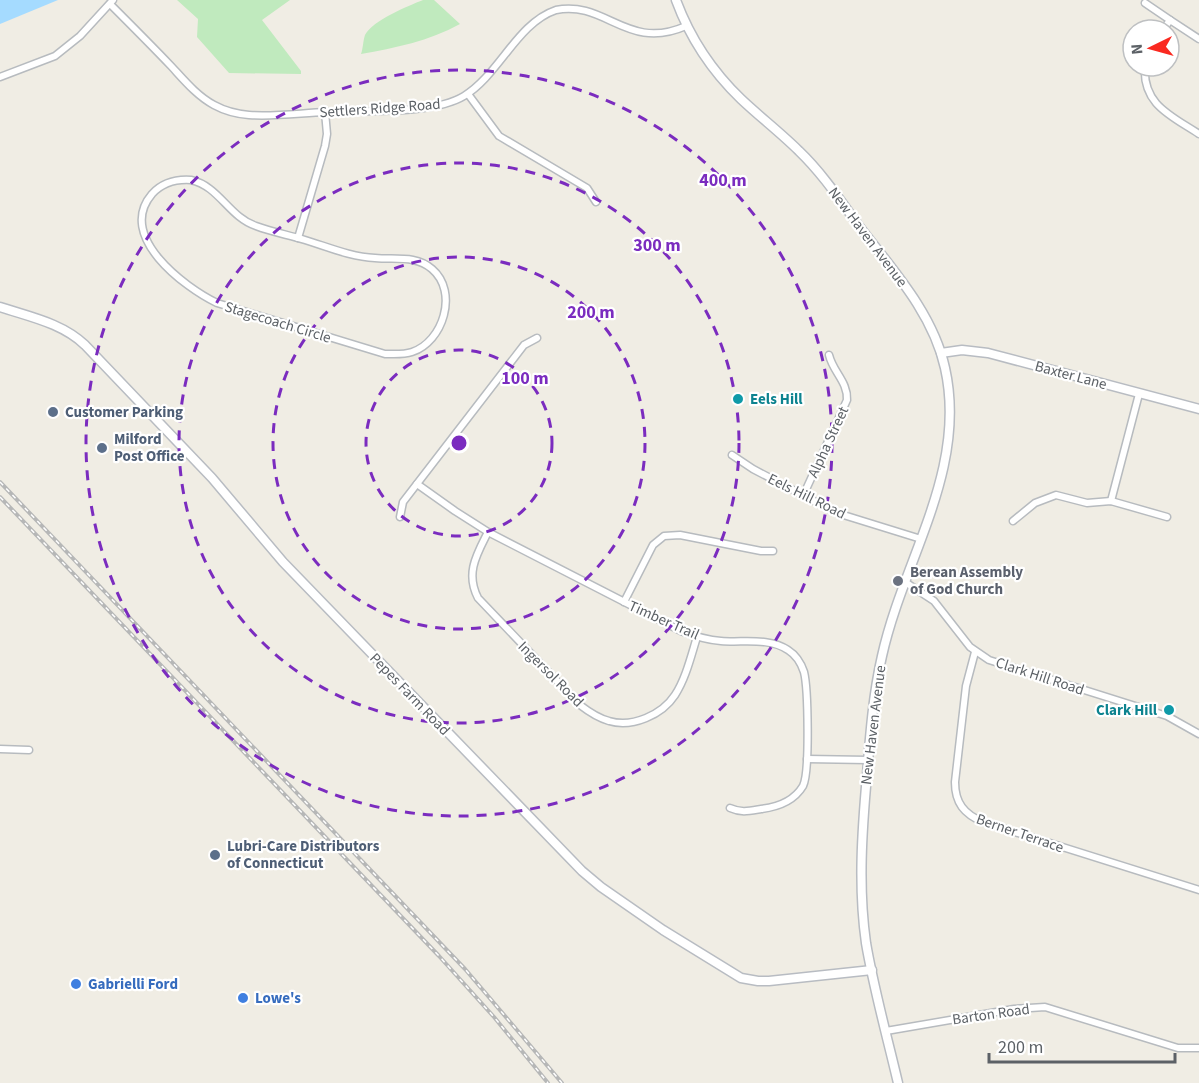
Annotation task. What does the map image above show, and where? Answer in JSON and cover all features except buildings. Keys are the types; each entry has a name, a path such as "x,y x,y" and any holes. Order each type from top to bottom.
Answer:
{"street":[{"name":"New Haven Avenue","path":"676,0 686,26 703,54 742,100 800,151 826,182 916,303 932,330 941,353 950,398 949,440 943,472 882,656 874,697 863,829 862,895 866,942 898,1083"},
{"name":"Settlers Ridge Road","path":"112,2 196,92 214,105 229,111 251,115 432,108 451,103 468,94 482,82 534,24 556,10 571,8 593,10 626,27 650,33 672,32 686,26"},
{"path":"0,77 55,56 73,43 112,2"},
{"path":"1145,3 1167,18"},
{"path":"1181,27 1199,39"},
{"path":"1146,78 1146,85 1155,104 1199,134"},
{"path":"468,94 499,136 587,188 596,202"},
{"path":"298,238 325,146 325,112"},
{"name":"Stagecoach Circle","path":"175,180 191,180 208,186 238,216 249,223 298,238 358,256 409,259 425,264 435,271 444,288 446,309 442,321 425,345 413,352 399,355 385,354 217,303 191,289 150,248 143,232 142,216 150,197 160,187 175,180"},
{"name":"Pepes Farm Road","path":"0,307 63,328 85,345 212,477 282,562 582,871 601,887 663,930 748,980 769,981 872,970"},
{"path":"400,518 403,502 524,345 537,338"},
{"name":"Baxter Lane","path":"941,353 962,350 988,354 1199,409"},
{"name":"Alpha Street","path":"803,496 847,400 846,387 831,365 830,355"},
{"path":"1111,501 1139,394"},
{"name":"Eels Hill Road","path":"732,455 803,496 845,516 921,539"},
{"name":"Timber Trail","path":"417,484 488,532 697,637 720,641 767,642 782,646 795,656 801,664 805,678 806,780 792,799 770,808 738,812 730,808"},
{"path":"1013,521 1035,503 1050,496 1062,496 1087,503 1111,501 1167,517"},
{"name":"Ingersol Road","path":"488,532 471,568 472,584 477,598 580,705 598,717 615,722 636,721 657,713 678,690 697,637"},
{"path":"624,602 653,545 664,536 680,535 761,551 773,551"},
{"name":"Clark Hill Road","path":"905,582 934,601 975,652 999,664 1167,716 1199,734"},
{"name":"Berner Terrace","path":"975,652 966,686 955,782 956,798 963,810 983,822 1199,890"},
{"path":"0,749 29,750"},
{"path":"807,759 868,760"},
{"name":"Barton Road","path":"886,1031 1014,1009 1045,1007 1178,1048 1199,1048"}],"green space":[{"path":"177,0 290,0 262,20 301,74 229,73 197,37 198,19"},
{"path":"423,0 434,0 460,24 424,39 361,54 365,35 369,29 391,14"}],"water":[{"path":"0,0 58,0 0,24"}],"railway":[{"path":"0,482 465,969 562,1083"},
{"path":"0,497 439,956 494,1017 548,1083"}],"place":[{"name":"Eels Hill","path":"738,399"},
{"name":"Customer Parking","path":"53,412"},
{"name":"Milford Post Office","path":"102,448"},
{"name":"Berean Assembly of God Church","path":"898,581"},
{"name":"Clark Hill","path":"1169,710"},
{"name":"Lubri-Care Distributors of Connecticut","path":"215,855"},
{"name":"Gabrielli Ford","path":"76,984"},
{"name":"Lowe's","path":"243,998"}]}
